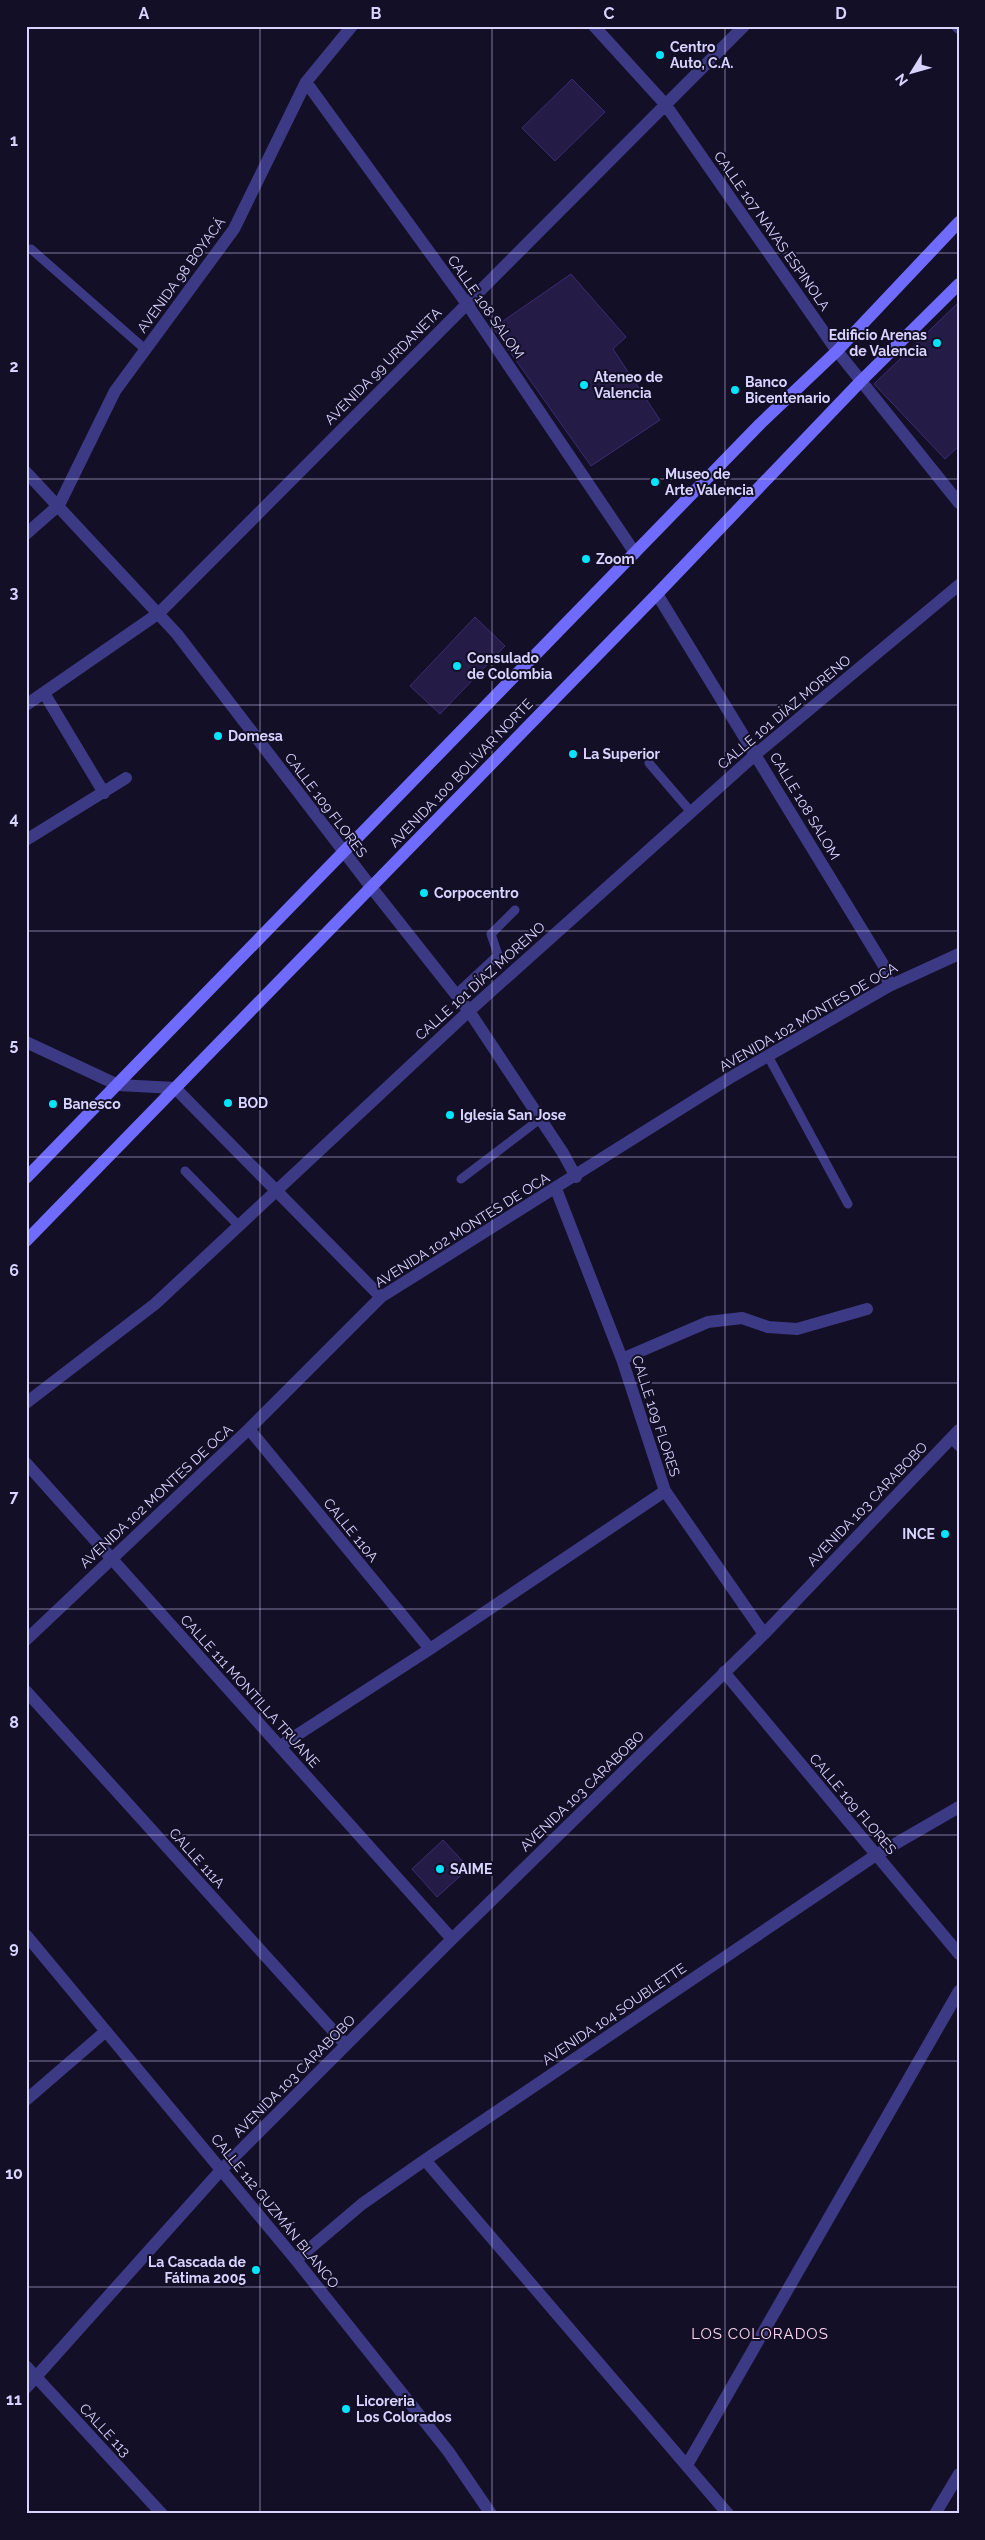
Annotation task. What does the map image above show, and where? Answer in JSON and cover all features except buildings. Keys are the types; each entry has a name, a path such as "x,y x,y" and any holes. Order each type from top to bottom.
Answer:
{"main road":[{"name":"AVENIDA 100 BOLÍVAR NORTE","path":"26,1178 760,424 837,351 959,222"},
{"name":"AVENIDA 100 BOLÍVAR NORTE","path":"26,1241 657,594 861,381 959,284"}],"street":[{"name":"AVENIDA 98 BOYACÁ","path":"26,534 59,505 115,391 234,229 306,82 352,26"},
{"name":"CALLE 107 NAVAS ESPINOLA","path":"594,26 665,104 837,351 959,503"},
{"name":"AVENIDA 99 URDANETA","path":"26,705 159,613 744,26"},
{"name":"CALLE 108 SALOM","path":"306,82 467,304 635,553"},
{"name":"CALLE 109 FLORES","path":"26,472 159,613 371,887 469,1010 576,1177"},
{"name":"CALLE 101 DÍAZ MORENO","path":"26,1403 155,1304 238,1224 469,1010 756,754 959,585"},
{"name":"CALLE 108 SALOM","path":"657,594 884,966 889,986"},
{"path":"44,693 104,793"},
{"path":"26,840 126,778"},
{"name":"AVENIDA 102 MONTES DE OCA","path":"26,1640 249,1429 381,1297 768,1056 889,986 959,954"},
{"path":"26,1042 118,1085 174,1088 381,1297"},
{"name":"CALLE 109 FLORES","path":"556,1189 622,1359 665,1491 764,1634"},
{"path":"622,1359 708,1322 742,1318 768,1327 797,1329 867,1309"},
{"name":"CALLE 110A","path":"249,1429 430,1649"},
{"name":"AVENIDA 103 CARABOBO","path":"26,2388 222,2169 452,1939 764,1634 956,1439"},
{"name":"CALLE 111 MONTILLA TRUANE","path":"26,1463 452,1939"},
{"path":"280,1746 430,1649 665,1491"},
{"name":"CALLE 109 FLORES","path":"724,1672 959,1954"},
{"name":"CALLE 111A","path":"26,1691 346,2045"},
{"name":"AVENIDA 104 SOUBLETTE","path":"296,2260 362,2204 425,2160 876,1855 959,1807"},
{"name":"CALLE 112 GUZMÁN BLANCO","path":"26,1935 296,2260 448,2451 492,2514"},
{"path":"687,2465 959,1991"},
{"path":"26,2100 106,2031"},
{"path":"425,2160 728,2514"},
{"name":"CALLE 113","path":"26,2366 162,2514"},
{"path":"935,2514 959,2474"}],"lane":[{"path":"31,249 146,350"},
{"path":"649,764 691,812"},
{"path":"456,994 498,955 491,934 515,910"},
{"path":"768,1056 848,1204"},
{"path":"461,1179 540,1119"},
{"path":"185,1171 238,1224"}],"place":[{"name":"Centro Auto, C.A.","path":"660,55"},
{"name":"Edificio Arenas de Valencia","path":"937,343"},
{"name":"Ateneo de Valencia","path":"584,385"},
{"name":"Banco Bicentenario","path":"735,390"},
{"name":"Museo de Arte Valencia","path":"655,482"},
{"name":"Zoom","path":"586,559"},
{"name":"Consulado de Colombia","path":"457,666"},
{"name":"Domesa","path":"218,736"},
{"name":"La Superior","path":"573,754"},
{"name":"Corpocentro","path":"424,893"},
{"name":"BOD","path":"228,1103"},
{"name":"Banesco","path":"53,1104"},
{"name":"Iglesia San Jose","path":"450,1115"},
{"name":"INCE","path":"945,1534"},
{"name":"SAIME","path":"440,1869"},
{"name":"La Cascada de Fátima 2005","path":"256,2270"},
{"name":"Licoreria Los Colorados","path":"346,2409"}],"district":[{"name":"LOS COLORADOS","path":"760,2334"}]}
